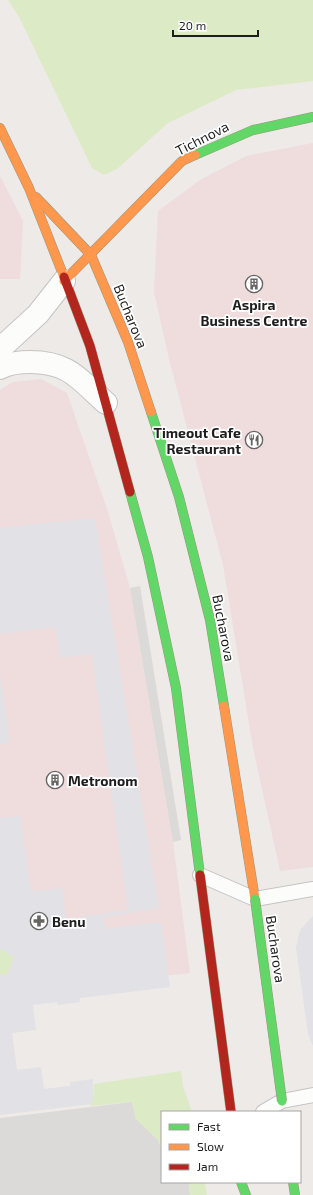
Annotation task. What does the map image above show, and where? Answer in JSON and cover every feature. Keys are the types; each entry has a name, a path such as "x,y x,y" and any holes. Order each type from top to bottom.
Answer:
{"main road":[{"name":"Tichnova","path":"64,282 182,161 252,130 313,117"},
{"name":"Bucharova","path":"0,128 29,188 64,282 90,346 148,557 176,688 231,1111"},
{"name":"Bucharova","path":"29,188 91,255 126,337 180,497 210,620 255,899 283,1106"},
{"path":"241,1183 246,1195"},
{"path":"293,1183 295,1195"}],"street":[{"path":"0,349 38,314 64,282"},
{"path":"0,368 6,365 25,362 47,363 62,367 71,371 106,403"},
{"path":"239,1195 241,1183"}],"lane":[{"path":"200,875 255,899 313,889"},
{"path":"266,1111 313,1095"}],"shaded area":[{"path":"313,143 313,867 280,871 253,748 223,565 169,359 154,292 158,211 200,180 246,156"},
{"path":"0,176 23,221 20,279 0,279"},
{"path":"41,379 67,393 108,512 130,588 173,842 190,973 0,994 0,390 13,382"},
{"path":"95,518 159,908 104,917 104,922 106,929 161,922 170,987 80,998 80,1002 58,1005 57,1002 33,1005 36,1030 12,1033 17,1070 41,1067 44,1089 70,1086 70,1082 93,1079 93,1100 91,1104 0,1115 0,975 8,974 14,957 0,949 0,818 20,816 31,892 62,888 66,919 128,910 92,654 60,658 56,627 0,634 0,528"},
{"path":"140,586 181,840 173,842 130,588"},
{"path":"0,673 10,743 0,744"},
{"path":"313,916 313,1046 308,1034 296,947 300,930"},
{"path":"132,1102 136,1119 158,1140 161,1148 161,1183 189,1183 190,1195 0,1195 0,1118"}],"green space":[{"path":"8,0 313,0 313,81 236,90 168,123 117,169 104,175 92,168 19,17"},
{"path":"0,949 14,956 8,974 0,975"},
{"path":"181,1071 183,1086 192,1111 161,1111 161,1148 158,1140 136,1119 132,1102 90,1106 93,1100 94,1084"},
{"path":"189,1183 205,1183 207,1195 190,1195"}],"traffic: fast":[{"path":"195,155 253,130 313,117"},
{"path":"151,412 179,497 210,620 224,706"},
{"path":"130,492 148,557 176,688 200,875"},
{"path":"255,899 282,1101"},
{"path":"241,1183 246,1195"},
{"path":"293,1183 295,1195"}],"traffic: slow":[{"path":"0,128 29,188 64,277"},
{"path":"64,281 182,161 195,155"},
{"path":"36,197 91,255 128,342 151,412"},
{"path":"224,706 255,899"}],"traffic: jam":[{"path":"64,277 90,346 130,492"},
{"path":"200,875 231,1111"}],"place":[{"name":"Aspira Business Centre","path":"254,284"},
{"name":"Timeout Cafe Restaurant","path":"254,440"},
{"name":"Metronom","path":"55,780"},
{"name":"Benu","path":"39,921"}]}
